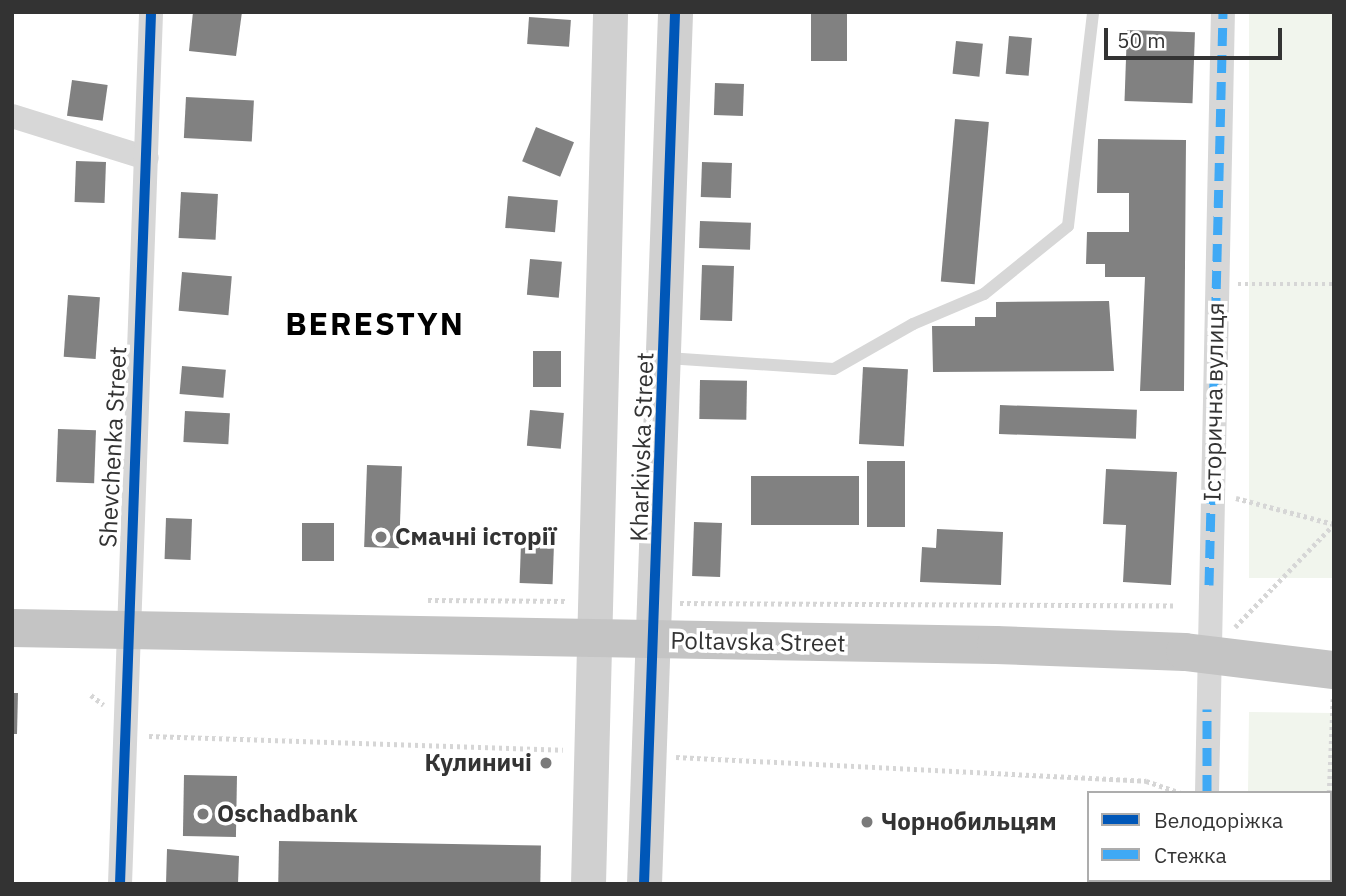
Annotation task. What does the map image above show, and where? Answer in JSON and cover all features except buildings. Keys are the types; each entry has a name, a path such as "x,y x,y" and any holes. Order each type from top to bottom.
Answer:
{"highway":[{"name":"Poltavska Street","path":"12,628 1208,654 1334,670"}],"street":[{"name":"Shevchenka Street","path":"120,884 125,631 147,159 151,12"},
{"name":"Kharkivska Street","path":"588,884 610,12"},
{"name":"Kharkivska Street","path":"644,884 667,358 675,12"},
{"name":"Історична вулиця","path":"1207,791 1209,585 1223,12"},
{"path":"12,116 147,159"}],"lane":[{"path":"667,358 835,369 913,324 984,294 1068,226 1093,12"}],"path":[{"path":"1216,284 1334,284"},
{"path":"1208,654 1334,524 1211,492"},
{"path":"428,600 596,602"},
{"path":"657,602 1173,606"},
{"path":"1329,791 1333,692"}],"shaded area":[{"path":"1249,12 1334,12 1334,578 1249,578"},
{"path":"1249,712 1334,713 1334,884 1246,884 1332,882 1332,791 1248,791"}],"marked path":[{"path":"1209,585 1223,12"},
{"path":"1207,709 1207,791"}],"cycle path":[{"path":"120,884 151,12"},
{"path":"644,884 675,12"}],"place":[{"name":"Смачні історії","path":"381,537"},
{"name":"Кулиничі","path":"546,763"},
{"name":"Oschadbank","path":"203,814"},
{"name":"Чорнобильцям","path":"867,822"}],"district":[{"name":"BERESTYN","path":"375,323"}]}
